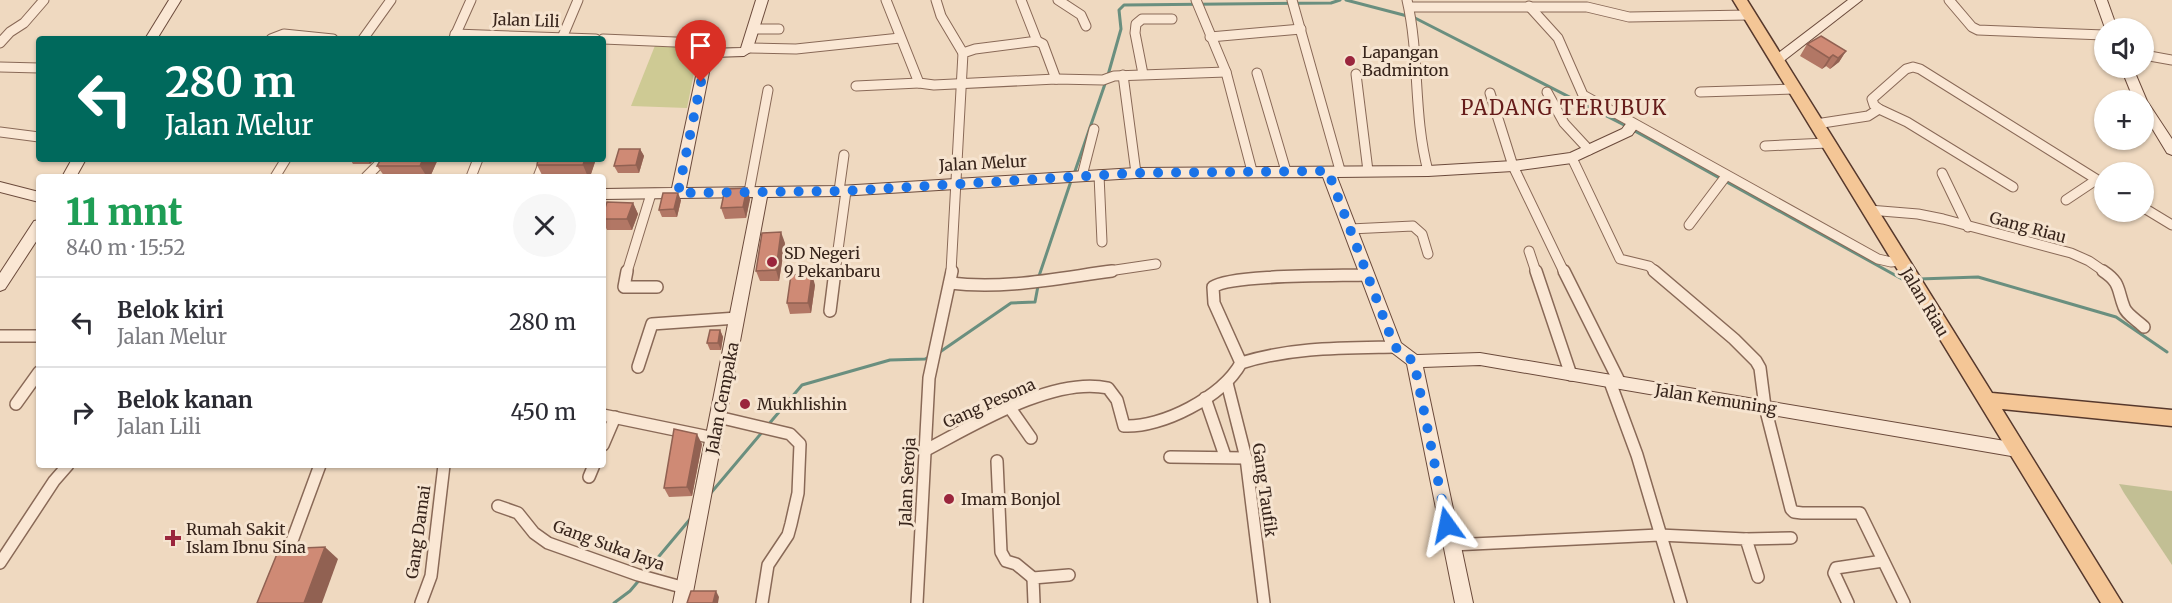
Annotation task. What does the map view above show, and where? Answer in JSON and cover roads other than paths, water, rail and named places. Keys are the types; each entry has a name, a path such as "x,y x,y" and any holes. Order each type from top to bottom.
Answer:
{"main road":[{"name":"Jalan Riau","path":"1740,0 2112,603"},
{"path":"1986,400 2172,418"}],"street":[{"path":"0,43 10,32 24,23 44,0"},
{"path":"153,36 174,0"},
{"path":"365,36 391,0"},
{"path":"454,36 471,0"},
{"path":"563,36 578,0"},
{"path":"678,193 707,53 744,52 748,48 762,0"},
{"path":"886,0 919,83"},
{"path":"936,0 941,16 963,53 950,282 965,285 1028,283 1156,264"},
{"path":"1021,0 1037,41"},
{"path":"1058,0 1081,15 1086,26"},
{"path":"1292,0 1350,229 1395,347 1414,362 1464,603"},
{"path":"1777,60 1856,0"},
{"path":"1949,0 1978,30 2094,35"},
{"path":"2101,0 2107,18"},
{"path":"1197,3 1226,72 1252,171"},
{"path":"1529,6 1558,38 1583,95 1630,128 1805,226 1878,260 1900,261"},
{"path":"1428,171 1422,148 1410,10 1529,6 1587,7 1629,17 1749,15"},
{"path":"1143,74 1136,24 1141,20 1172,19"},
{"path":"754,29 779,29"},
{"path":"1210,37 1301,29"},
{"path":"279,36 284,34 304,36"},
{"path":"748,48 796,49 900,38"},
{"name":"Jalan Lili","path":"606,40 699,43 708,47 707,53"},
{"path":"963,53 975,49 1037,41 1043,44 1056,79"},
{"path":"2154,57 2172,60"},
{"path":"0,67 36,68"},
{"path":"2013,187 1907,122 1880,110 1872,102 1874,96 1906,69 1917,67 2094,178"},
{"path":"856,86 1056,79 1103,80 1118,75 1226,72"},
{"path":"1257,73 1286,171"},
{"path":"1356,74 1368,171"},
{"path":"1118,75 1136,173"},
{"path":"1700,92 1794,89"},
{"path":"755,192 768,90"},
{"path":"1547,92 1564,123 1589,150"},
{"path":"1490,93 1514,166 1615,382 1681,603"},
{"path":"1816,124 1868,116 1880,110"},
{"path":"2154,121 2172,150"},
{"name":"Jalan Melur","path":"606,194 842,191 957,182 1136,173 1428,171 1514,166 1572,158 1630,128"},
{"path":"1074,176 1094,129"},
{"path":"0,132 36,137"},
{"path":"1765,146 1827,143"},
{"path":"830,311 844,154"},
{"path":"1572,158 1620,259 1649,267 1749,352 1760,368 1765,407 1791,509 1794,512 1808,514 1860,513 1904,603"},
{"path":"369,174 381,162"},
{"path":"1942,173 1968,227"},
{"path":"1099,175 1102,242"},
{"path":"1689,225 1722,181"},
{"path":"2067,200 2094,186"},
{"path":"0,187 36,196"},
{"name":"Jalan Cempaka","path":"683,595 737,318 755,192"},
{"path":"651,194 627,270 624,287 657,286"},
{"name":"Gang Riau","path":"1869,210 1918,214 2045,246 2089,261 2112,277 2121,292 2124,309 2144,327"},
{"path":"2154,214 2172,225"},
{"path":"1350,229 1413,226 1422,234 1428,254"},
{"path":"0,285 36,230"},
{"path":"1529,251 1571,375"},
{"path":"1367,275 1244,279 1220,282 1213,287 1214,303 1240,366 1257,357 1288,352 1395,347"},
{"name":"Jalan Seroja","path":"917,603 929,378 950,282"},
{"path":"638,367 652,324 737,318"},
{"path":"0,336 36,336"},
{"name":"Jalan Kemuning","path":"1414,362 1480,359 1850,419 1951,440 2017,450"},
{"name":"Gang Pesona","path":"926,450 1010,408 1051,393 1099,386 1109,389 1114,395 1124,426 1130,428 1143,426 1179,412 1205,398 1227,383 1240,366"},
{"path":"16,404 36,376"},
{"name":"Gang Taufik","path":"1227,383 1246,458 1264,603"},
{"path":"1205,398 1225,456"},
{"path":"1010,408 1031,438"},
{"path":"606,416 714,438"},
{"path":"606,438 615,417"},
{"path":"718,417 790,434 800,444 798,493 788,535 768,565 762,603"},
{"path":"1170,457 1246,458"},
{"path":"997,461 1001,552 1006,561 1016,564 1034,578 1069,575"},
{"path":"0,563 54,481 65,468"},
{"path":"281,571 319,468"},
{"name":"Gang Damai","path":"422,603 431,576 444,468"},
{"name":"Gang Suka Jaya","path":"498,506 513,509 525,516 530,528 546,542 629,572 683,595"},
{"path":"1451,545 1659,535 1746,539 1791,538"},
{"path":"1746,539 1758,577"},
{"path":"1848,603 1834,573 1836,568 1883,561"},
{"path":"1034,578 1034,603"}],"waterway":[{"path":"1108,75 1121,29 1119,10 1124,5 1331,3 1340,0"},
{"path":"1346,0 1415,18 1628,127"},
{"path":"1074,174 1106,81"},
{"path":"1633,130 1902,279 1906,279"},
{"path":"1038,279 1071,181"},
{"path":"1919,279 1978,277 2116,317 2167,352"},
{"path":"937,354 1011,303 1035,302 1038,286"},
{"path":"768,425 802,385 890,360 925,359 931,356"},
{"path":"710,494 764,430"},
{"path":"645,573 691,518"},
{"path":"614,603 630,591 641,578"}],"place":[{"name":"Lapangan Badminton","path":"1350,61"},
{"name":"SD Negeri 9 Pekanbaru","path":"772,262"},
{"name":"Mukhlishin","path":"745,404"},
{"name":"Imam Bonjol","path":"949,499"},
{"name":"Rumah Sakit Islam Ibnu Sina","path":"173,538"}],"district":[{"name":"PADANG TERUBUK","path":"1564,107"}]}
